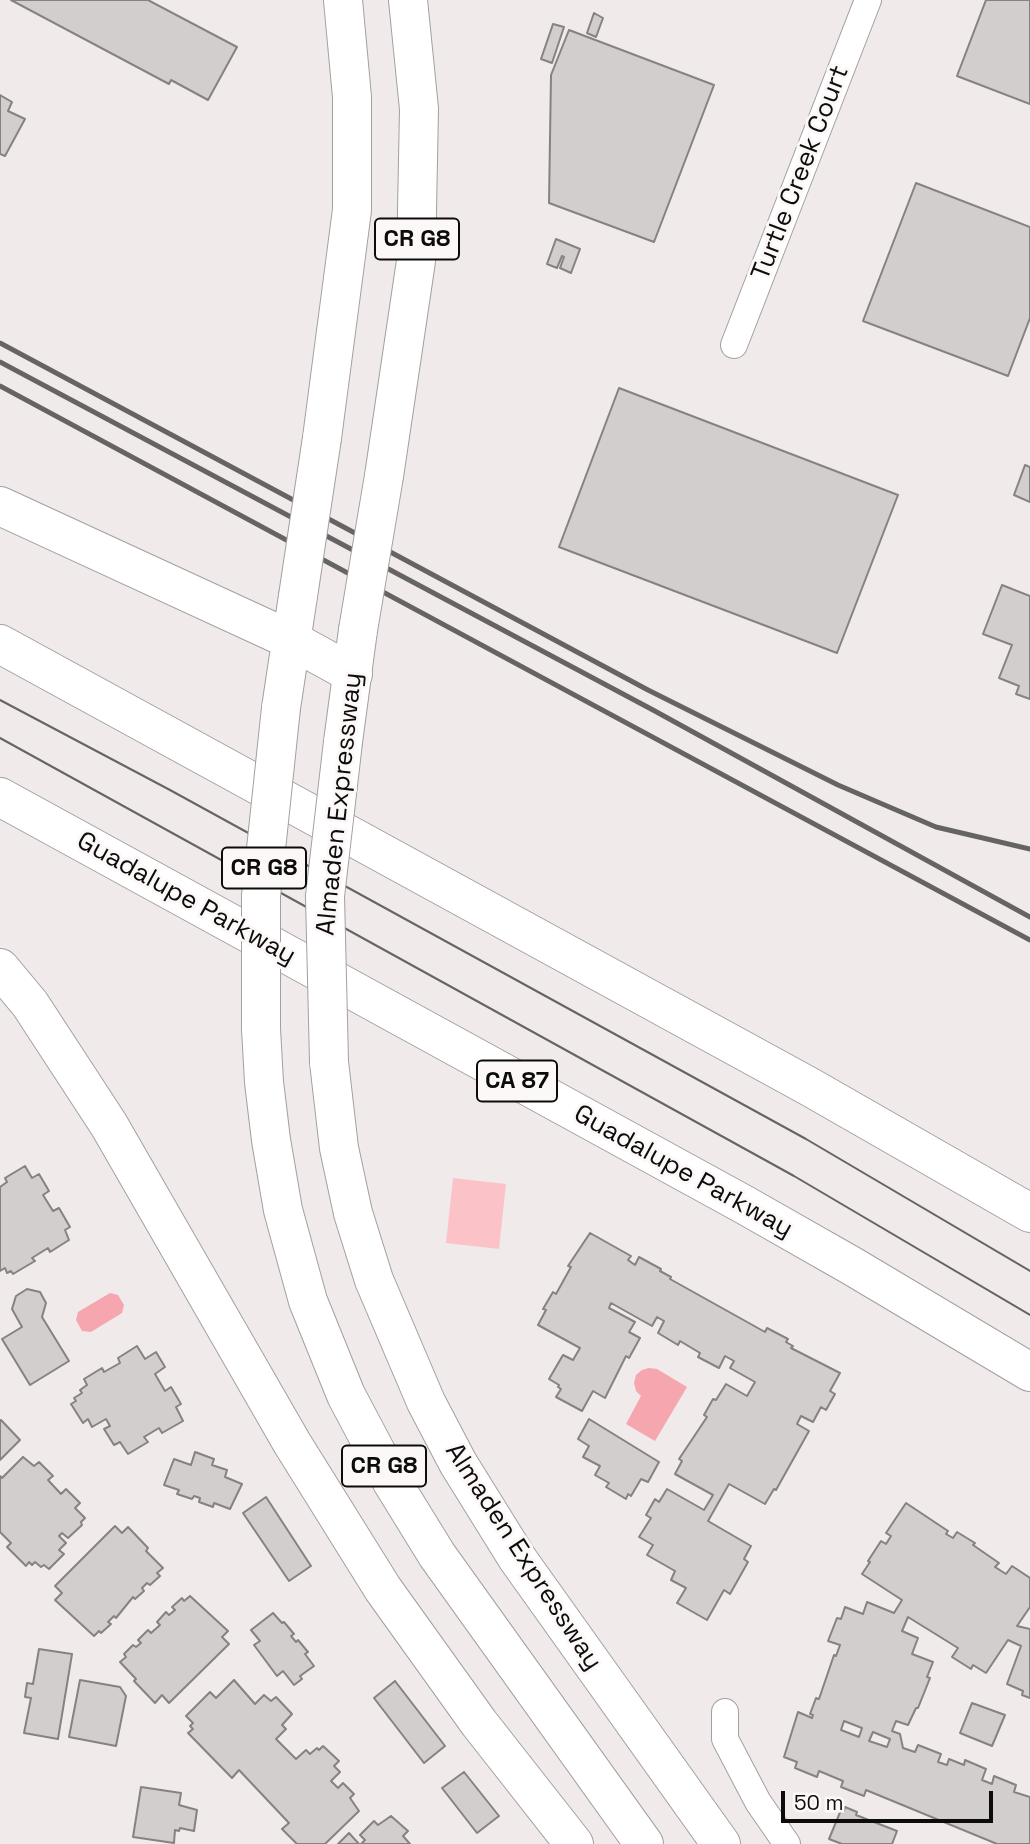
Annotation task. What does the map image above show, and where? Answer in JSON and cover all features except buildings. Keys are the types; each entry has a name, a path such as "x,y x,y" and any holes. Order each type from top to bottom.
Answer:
{"main road":[{"name":"CR G8","path":"343,0 352,97 352,210 322,438 281,708 261,896 261,1029 271,1140 283,1210 309,1301 346,1395 392,1482 437,1555 643,1844"},
{"name":"Almaden Expressway","path":"408,0 419,109 416,261 358,630 325,896 330,1062 340,1148 353,1213 374,1279 426,1402 458,1463 510,1547 721,1844"},
{"path":"0,506 291,640 353,674"},
{"path":"0,644 822,1094 1030,1213"},
{"name":"Guadalupe Parkway","path":"0,797 767,1218 1030,1372"},
{"path":"0,968 37,1014 109,1125 292,1443 383,1589 479,1723 574,1844"}],"street":[{"name":"Turtle Creek Court","path":"734,345 868,0"},
{"path":"725,1712 725,1739 758,1802 787,1844"}],"shaded area":[{"path":"453,1178 506,1184 499,1249 446,1243"},
{"path":"110,1293 118,1295 124,1305 122,1313 91,1332 82,1331 76,1320 78,1312"},
{"path":"649,1368 657,1369 687,1387 655,1441 626,1424 641,1396 634,1383 636,1375"}],"tram line":[{"path":"0,700 170,790 806,1139 1030,1271"},
{"path":"0,738 794,1176 1030,1315"}],"railway":[{"path":"0,343 648,690 838,785 936,827 1030,849"},
{"path":"0,362 653,710 1030,917"},
{"path":"0,386 1030,940"}]}
